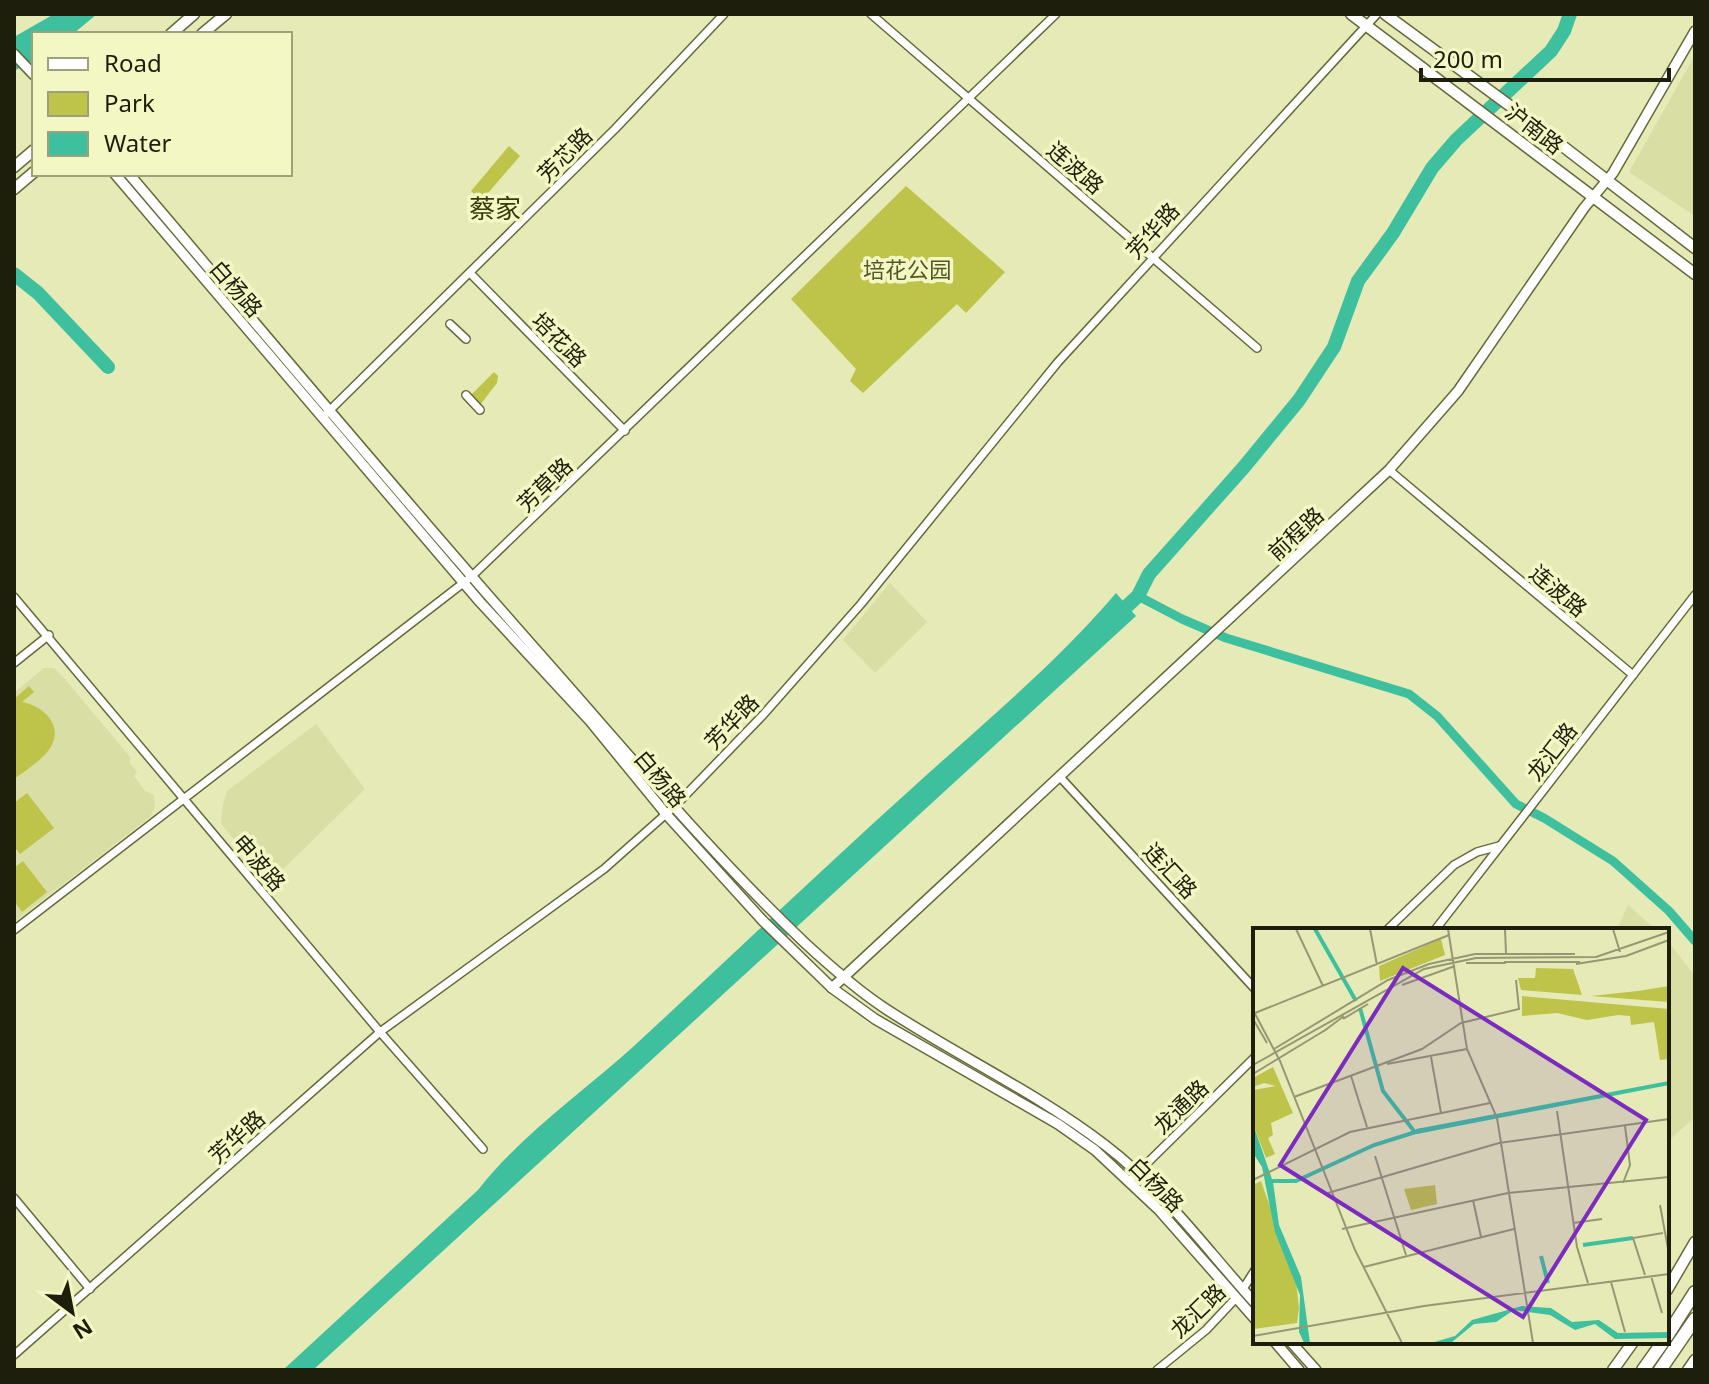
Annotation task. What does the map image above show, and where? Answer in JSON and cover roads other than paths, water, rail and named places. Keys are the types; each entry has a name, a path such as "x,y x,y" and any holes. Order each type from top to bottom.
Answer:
{"highway":[{"path":"1669,1333 1695,1292"},
{"path":"1660,1370 1695,1319"},
{"path":"1643,1370 1662,1344"}],"main road":[{"path":"173,32 194,14"},
{"path":"204,32 226,14"},
{"name":"沪南路","path":"1351,14 1695,274"},
{"name":"沪南路","path":"1385,14 1695,248"},
{"name":"前程路","path":"832,988 1389,470 1458,391 1625,155 1695,31"},
{"path":"14,54 31,71"},
{"path":"14,167 32,152"},
{"path":"14,189 32,174"},
{"name":"白杨路","path":"117,176 327,413"},
{"name":"白杨路","path":"131,176 666,814 763,921 832,988 912,1042 1058,1124 1095,1150 1130,1180 1240,1294 1253,1302"},
{"name":"白杨路","path":"468,580 803,941 842,976 885,1008 1104,1144 1137,1172 1240,1294 1253,1316"},
{"path":"1669,1287 1695,1242"},
{"path":"1277,1344 1299,1370"},
{"path":"1293,1344 1316,1370"},
{"path":"1613,1370 1632,1344"},
{"path":"1688,1370 1695,1360"}],"street":[{"name":"芳芯路","path":"327,413 615,129 724,14"},
{"name":"连波路","path":"871,14 1257,348"},
{"name":"芳草路","path":"14,930 468,580 1056,14"},
{"name":"芳华路","path":"14,1355 380,1032 604,869 675,806 826,644 1058,362 1377,14"},
{"name":"培花路","path":"470,273 625,431"},
{"path":"450,324 466,339"},
{"path":"466,395 480,410"},
{"name":"连波路","path":"1389,470 1633,675"},
{"name":"龙汇路","path":"1437,928 1695,595"},
{"name":"申波路","path":"14,597 380,1032 483,1149"},
{"path":"14,663 49,635"},
{"name":"连汇路","path":"1060,777 1253,987"},
{"path":"1389,928 1454,865 1477,852 1501,845"},
{"name":"龙通路","path":"1130,1180 1253,1059"},
{"path":"14,1198 90,1289"},
{"name":"龙汇路","path":"1157,1370 1206,1330 1240,1294 1253,1273"}],"water":[{"path":"54,14 97,14 75,32 32,32 32,61 14,71 14,37"},
{"path":"1116,593 1136,616 313,1370 283,1370 478,1190 533,1132 634,1046 1016,694 1068,645"}],"waterway":[{"path":"1115,617 1138,596 1149,574 1299,400 1334,347 1358,281 1393,233 1432,168 1456,140 1551,51 1564,31 1570,14"},
{"path":"14,274 38,293 108,367"},
{"path":"1138,596 1226,638 1409,694 1437,716 1516,804 1613,861 1669,911 1695,941"}],"district":[{"name":"蔡家","path":"495,208"}],"park label":[{"name":"培花公园","path":"907,269"}]}
